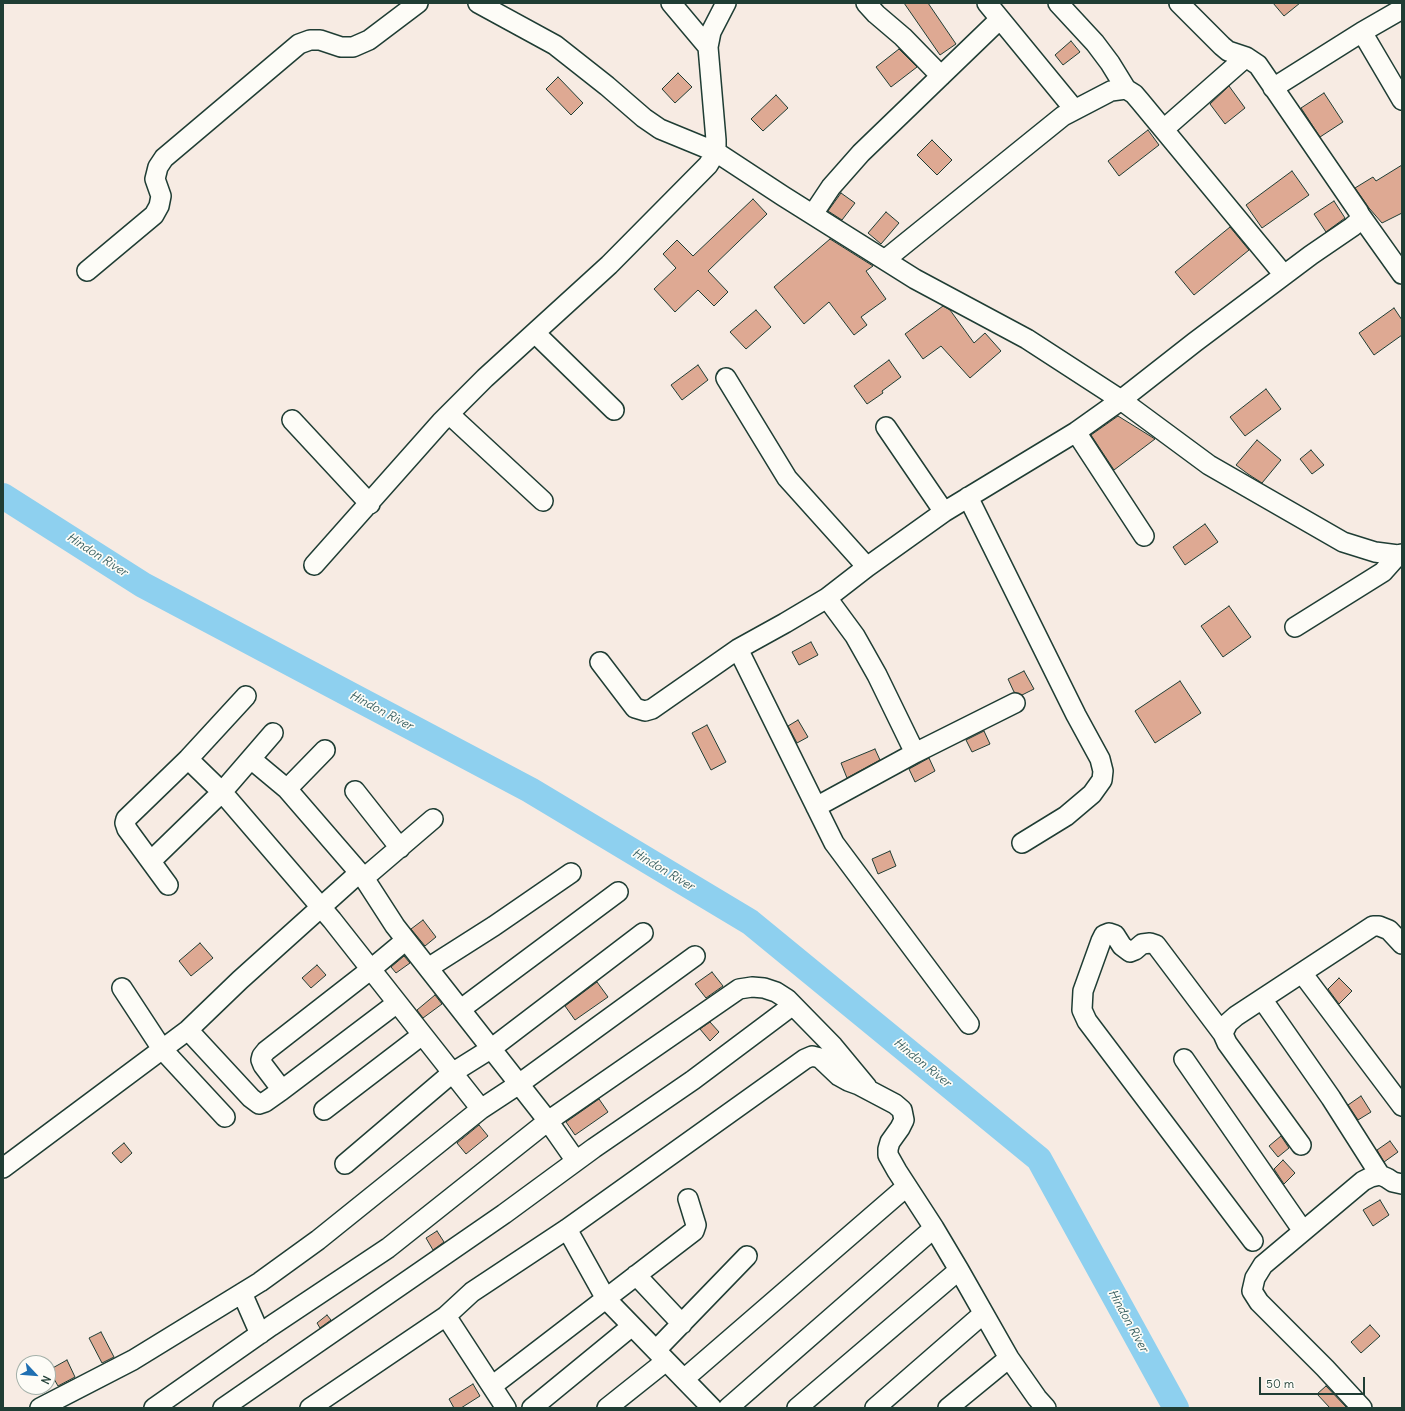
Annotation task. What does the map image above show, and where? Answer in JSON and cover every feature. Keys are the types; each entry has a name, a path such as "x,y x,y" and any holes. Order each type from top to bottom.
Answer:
{"street":[{"path":"86,271 154,215 159,206 161,196 154,179 158,167 164,158 299,44 310,40 320,40 340,47 353,47 369,40 418,3"},
{"path":"478,3 555,45 607,86 644,118 660,129 716,152 886,259 915,279 1028,339 1121,400 1209,466 1343,542 1375,552 1400,554"},
{"path":"671,3 708,47"},
{"path":"314,566 449,414 485,378 609,265 708,165 716,152 708,47 711,32 726,3"},
{"path":"866,3 876,14 903,37 941,76"},
{"path":"986,3 1074,109"},
{"path":"1058,3 1095,43 1110,63 1126,89 1140,100 1284,275"},
{"path":"1179,3 1228,51 1246,57 1258,65 1402,274"},
{"path":"1273,88 1362,32 1402,9"},
{"path":"813,214 831,187 861,153 1000,19"},
{"path":"1362,32 1402,100"},
{"path":"1164,129 1246,57"},
{"path":"886,259 1063,116 1111,91 1126,89"},
{"path":"600,662 635,708 645,711 652,709 738,649 827,598 867,567 944,512 1076,432 1121,400 1284,275 1352,227 1359,221 1360,215"},
{"path":"535,333 614,410"},
{"path":"726,378 787,478 867,567"},
{"path":"449,414 543,501"},
{"path":"292,420 370,504"},
{"path":"886,427 944,512"},
{"path":"1076,432 1144,536"},
{"path":"968,497 1076,715 1100,759 1103,771 1102,780 1092,794 1066,816 1022,843"},
{"path":"1295,627 1383,572 1400,554"},
{"path":"827,598 855,636 877,675 915,753"},
{"path":"738,649 834,843 969,1024"},
{"path":"168,885 127,829 125,823 126,819 188,759 246,696"},
{"path":"816,807 915,753 1014,703"},
{"path":"151,861 222,792 273,733"},
{"path":"287,789 325,750"},
{"path":"188,759 222,792 321,908 481,1109"},
{"path":"251,759 287,789 362,876 395,926 492,1048 548,1121 576,1161"},
{"path":"354,791 400,848"},
{"path":"3,1168 188,1030 240,980 321,908 400,848 433,819"},
{"path":"428,968 494,926 572,873"},
{"path":"461,1009 618,892"},
{"path":"1223,1034 1228,1023 1373,926 1379,926 1389,930 1402,944"},
{"path":"345,1164 452,1073 492,1048 643,933"},
{"path":"1253,1241 1087,1021 1082,1010 1084,991 1104,935 1109,933 1115,935 1122,946 1130,952 1142,944 1150,943 1156,945 1223,1034 1227,1043 1301,1145"},
{"path":"282,1090 263,1065 261,1060 266,1051 406,940"},
{"path":"40,1408 133,1360 260,1282 318,1240 481,1109 519,1084 695,956"},
{"path":"1302,973 1402,1106"},
{"path":"154,1408 260,1334 388,1248 548,1121 739,989 752,987 764,988 776,992 787,999 833,1046 870,1091"},
{"path":"122,988 162,1049 225,1117"},
{"path":"1262,1000 1331,1098 1380,1175 1393,1182 1402,1184"},
{"path":"188,1030 251,1098 259,1104 265,1102 282,1090 397,1003"},
{"path":"223,1408 246,1402 576,1161 693,1080 794,1006"},
{"path":"324,1110 422,1035"},
{"path":"310,1408 446,1316 472,1292 567,1229 805,1059 812,1056 820,1058 839,1076 895,1104 902,1110 904,1120 890,1142 888,1155 906,1187 934,1228 959,1270 1036,1405"},
{"path":"1184,1059 1303,1231"},
{"path":"1362,1408 1325,1368 1259,1302 1252,1291 1255,1278 1263,1265 1363,1181 1380,1175"},
{"path":"684,1378 906,1187"},
{"path":"492,1386 694,1231 696,1225 688,1199"},
{"path":"728,1408 934,1228"},
{"path":"567,1229 606,1299 712,1408"},
{"path":"608,1408 661,1355 682,1324 747,1256"},
{"path":"797,1408 959,1270"},
{"path":"636,1275 682,1324"},
{"path":"242,1293 260,1334"},
{"path":"874,1408 983,1314"},
{"path":"446,1316 506,1408"},
{"path":"532,1408 632,1326"},
{"path":"948,1408 1009,1358"}],"building":[{"path":"904,3 928,3 956,44 940,55"},
{"path":"1273,3 1300,3 1284,16"},
{"path":"1071,41 1080,52 1063,65 1055,55"},
{"path":"899,49 917,67 891,87 876,67"},
{"path":"678,73 692,87 675,103 662,89"},
{"path":"558,77 583,103 571,115 546,89"},
{"path":"1229,86 1245,108 1225,124 1210,104"},
{"path":"1324,93 1343,122 1320,137 1301,108"},
{"path":"776,95 788,108 763,131 751,119"},
{"path":"1148,130 1159,145 1119,176 1108,161"},
{"path":"932,140 952,160 937,175 917,155"},
{"path":"1402,165 1402,213 1382,223 1355,188 1373,177 1376,181"},
{"path":"1292,171 1309,195 1262,228 1246,205"},
{"path":"841,193 855,203 842,220 828,211"},
{"path":"753,199 767,214 708,271 728,292 714,306 698,290 675,312 654,289 676,268 663,254 677,240 693,256"},
{"path":"1334,201 1345,218 1326,232 1314,214"},
{"path":"886,212 899,223 881,244 868,233"},
{"path":"1230,227 1249,250 1194,295 1175,272"},
{"path":"830,239 873,266 866,271 886,299 861,317 867,325 854,335 829,302 804,324 774,287"},
{"path":"943,306 950,310 974,343 985,333 1001,351 970,378 941,346 923,359 905,334"},
{"path":"1394,308 1402,320 1402,335 1374,355 1359,333"},
{"path":"756,310 771,327 746,349 730,332"},
{"path":"889,360 901,377 882,391 883,393 867,404 854,386"},
{"path":"698,365 708,380 682,400 671,385"},
{"path":"1266,389 1281,409 1245,436 1230,417"},
{"path":"1118,416 1155,439 1114,470 1091,435"},
{"path":"1257,440 1281,460 1262,483 1236,465"},
{"path":"1311,450 1324,465 1312,474 1300,459"},
{"path":"1205,524 1218,542 1185,565 1173,547"},
{"path":"1229,606 1251,637 1223,657 1201,626"},
{"path":"811,642 818,655 799,665 792,652"},
{"path":"1024,671 1034,689 1022,695 1014,692 1008,679"},
{"path":"1180,681 1201,713 1155,743 1135,711"},
{"path":"798,720 808,737 797,743 788,726"},
{"path":"707,725 726,762 711,770 692,733"},
{"path":"984,731 990,744 972,752 966,740"},
{"path":"875,749 880,760 847,778 841,763"},
{"path":"929,758 935,771 915,782 909,769"},
{"path":"890,851 896,866 878,874 872,859"},
{"path":"423,920 436,937 425,946 411,929"},
{"path":"200,943 213,958 191,976 179,961"},
{"path":"404,956 410,963 396,973 391,967"},
{"path":"317,965 326,975 311,988 302,978"},
{"path":"712,972 723,986 706,998 695,984"},
{"path":"1339,978 1352,991 1339,1004 1328,989"},
{"path":"597,982 608,997 575,1020 565,1006"},
{"path":"435,995 442,1004 423,1018 417,1010"},
{"path":"710,1022 719,1032 710,1041 700,1029"},
{"path":"1361,1096 1371,1112 1358,1120 1348,1105"},
{"path":"599,1099 608,1112 575,1135 566,1122"},
{"path":"479,1125 488,1136 466,1154 457,1143"},
{"path":"1281,1136 1289,1148 1278,1157 1269,1146"},
{"path":"1390,1141 1398,1152 1384,1162 1377,1150"},
{"path":"124,1143 132,1153 121,1163 112,1153"},
{"path":"1283,1160 1295,1173 1284,1184 1274,1169"},
{"path":"1380,1200 1389,1215 1373,1226 1363,1210"},
{"path":"437,1231 444,1242 433,1250 426,1238"},
{"path":"327,1315 331,1320 320,1328 317,1323"},
{"path":"1370,1325 1380,1336 1361,1353 1351,1342"},
{"path":"101,1332 114,1357 102,1363 89,1338"},
{"path":"67,1360 75,1377 58,1386 56,1382 56,1366"},
{"path":"473,1384 480,1396 461,1408 454,1408 449,1399"},
{"path":"1326,1386 1347,1408 1330,1408 1317,1394"}],"waterway":[{"name":"Hindon River","path":"3,496 143,585 530,790 750,922 1039,1159 1176,1408"}]}
